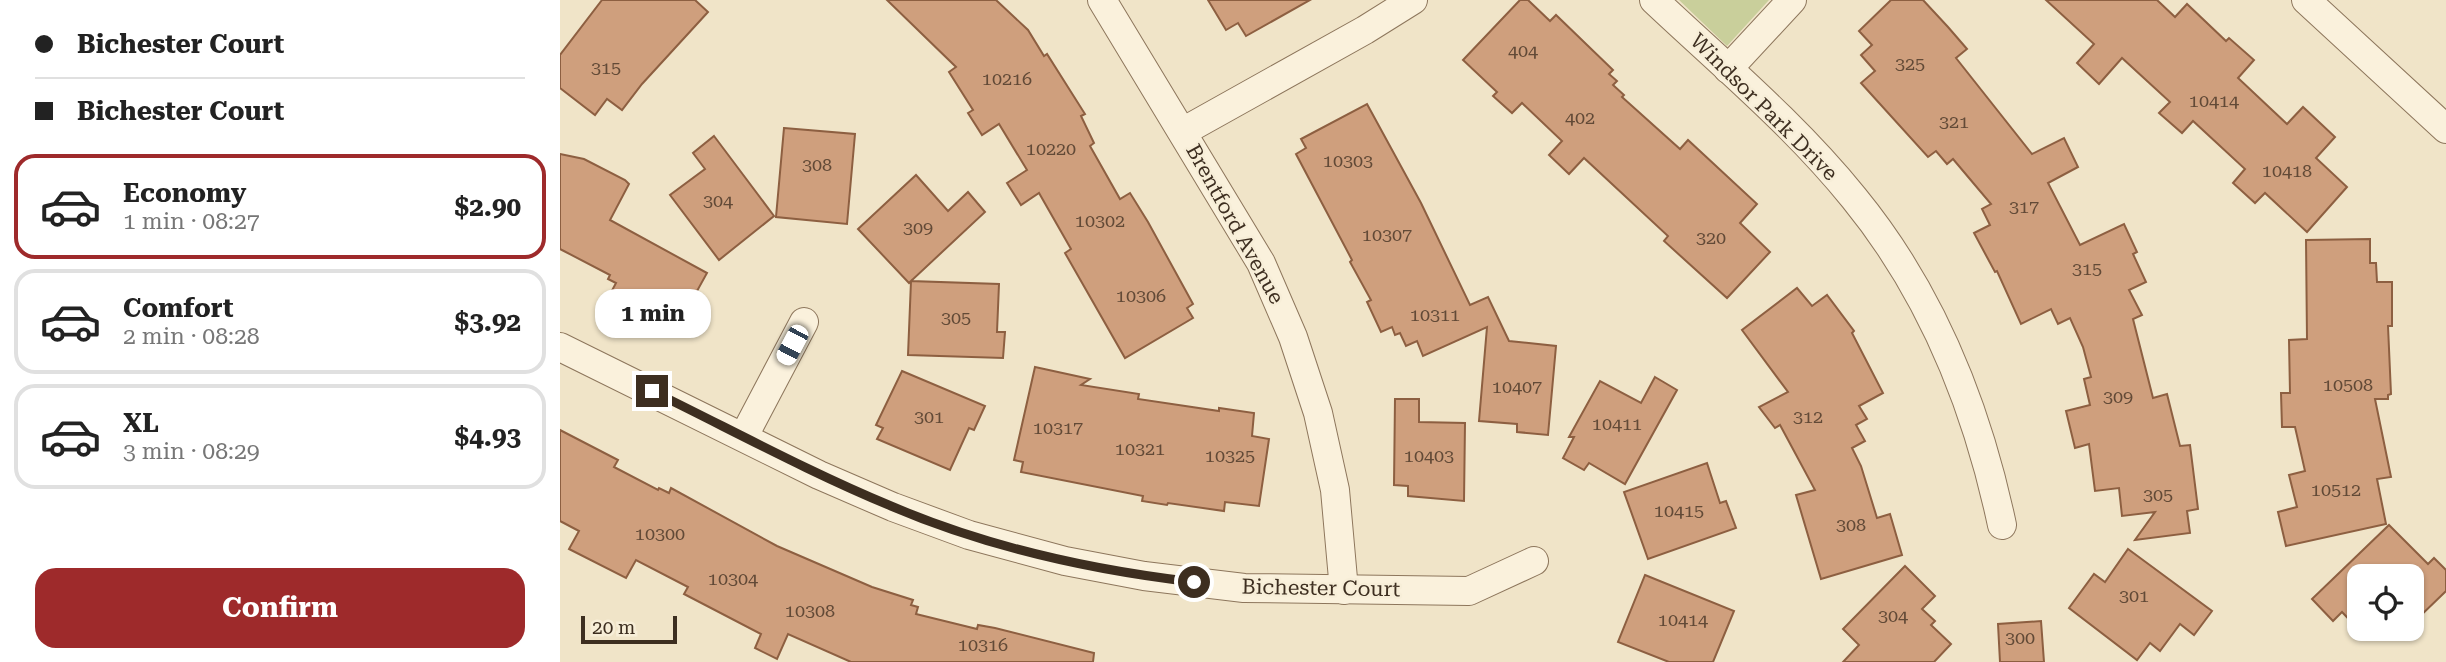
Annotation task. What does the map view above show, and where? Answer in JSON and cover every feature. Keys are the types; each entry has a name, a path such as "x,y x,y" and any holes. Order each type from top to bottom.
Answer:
{"street":[{"name":"Brentford Avenue","path":"1102,0 1184,131 1261,263 1293,337 1318,412 1335,490 1344,590"},
{"path":"1184,131 1365,30 1413,0"},
{"name":"Windsor Park Drive","path":"1654,0 1804,141 1855,199 1900,262 1938,330 1968,401 1991,474 2002,524"},
{"path":"1728,69 1792,0"},
{"path":"2306,0 2446,129"},
{"path":"744,436 804,322"},
{"name":"Bichester Court","path":"560,347 820,475 893,507 968,535 1065,561 1144,576 1244,587 1469,591 1534,561"}],"green space":[{"path":"1679,0 1769,0 1727,46"}],"building":[{"path":"602,0 695,0 708,12 642,84 622,110 607,99 595,115 560,88 560,55"},
{"path":"887,0 996,0 1028,30 1044,56 1047,54 1085,114 1081,116 1094,143 1090,146 1120,199 1130,193 1148,222 1193,304 1187,308 1193,318 1125,358 1065,253 1071,249 1039,193 1021,205 1007,183 1027,170 999,124 982,135 968,113 973,110 949,72 956,67"},
{"path":"1208,0 1310,0 1246,36 1238,23 1226,30"},
{"path":"1520,0 1528,0 1550,21 1556,15 1613,70 1609,74 1617,81 1613,85 1624,95 1622,97 1680,149 1688,140 1757,204 1740,223 1770,252 1727,298 1664,241 1668,236 1584,158 1569,174 1549,155 1562,141 1522,103 1512,113 1493,96 1497,92 1463,60"},
{"path":"1891,0 1923,0 1948,27 1967,49 1956,58 2032,154 2064,138 2078,167 2048,183 2080,245 2124,224 2137,252 2133,254 2146,282 2129,290 2142,315 2133,319 2153,398 2167,394 2180,446 2190,445 2198,509 2187,511 2190,533 2135,540 2155,512 2122,516 2119,488 2095,491 2089,444 2075,448 2066,411 2090,405 2084,379 2091,377 2083,347 2070,318 2058,324 2051,309 2021,324 1997,271 1995,272 1974,233 1990,225 1982,209 1991,204 1953,159 1947,164 1936,151 1928,157 1861,83 1875,71 1861,55 1872,45 1859,31"},
{"path":"2046,0 2157,0 2175,17 2187,4 2226,41 2229,38 2254,60 2238,78 2287,124 2303,107 2335,137 2316,158 2347,187 2307,232 2265,193 2255,203 2233,183 2245,169 2193,121 2182,133 2159,113 2170,102 2122,58 2099,84 2077,63 2094,44"},
{"path":"1367,104 1421,203 1470,305 1488,297 1509,341 1556,346 1548,435 1517,432 1517,424 1479,421 1487,327 1423,356 1417,341 1406,346 1400,333 1395,335 1392,327 1381,332 1367,302 1371,300 1350,262 1352,260 1296,154 1306,148 1301,139"},
{"path":"784,128 855,134 847,224 776,217"},
{"path":"714,136 774,216 719,260 670,195 705,169 693,153"},
{"path":"560,154 584,159 625,180 629,184 610,220 707,273 691,302 684,298 667,329 608,298 616,283 608,279 610,275 560,249"},
{"path":"916,175 948,211 968,192 985,212 909,283 858,229"},
{"path":"2370,239 2370,263 2376,263 2377,282 2392,282 2392,326 2388,326 2391,394 2388,399 2375,399 2391,477 2377,479 2386,524 2286,546 2278,512 2297,507 2289,475 2305,471 2295,427 2282,427 2281,393 2290,393 2289,340 2307,339 2306,240"},
{"path":"911,281 999,284 997,332 1005,332 1003,358 908,355"},
{"path":"1797,288 1812,306 1827,295 1854,331 1852,333 1883,393 1859,406 1867,419 1856,425 1865,441 1852,448 1861,466 1877,518 1890,514 1902,555 1821,579 1796,495 1815,490 1780,425 1775,428 1759,407 1788,392 1742,330"},
{"path":"1035,367 1090,379 1081,385 1139,394 1138,399 1219,411 1219,408 1254,413 1252,436 1269,439 1259,506 1225,502 1224,511 1167,505 1142,501 1143,496 1021,472 1023,462 1014,460"},
{"path":"902,371 985,406 974,430 969,428 950,470 877,439 883,428 876,425"},
{"path":"1655,377 1677,390 1625,484 1589,463 1584,470 1563,458 1574,437 1569,437 1600,381 1641,403"},
{"path":"1395,399 1419,399 1419,422 1465,423 1464,501 1408,496 1408,486 1394,485"},
{"path":"560,430 618,460 614,467 658,490 659,488 669,493 671,488 777,546 872,587 913,600 911,605 918,607 916,614 977,629 978,625 995,628 1094,653 1093,662 851,662 788,634 777,659 755,648 761,634 684,594 688,587 636,560 626,578 569,549 579,531 560,521"},
{"path":"1707,463 1720,503 1726,501 1736,528 1648,559 1624,492"},
{"path":"2389,525 2428,564 2434,558 2446,570 2446,591 2424,612 2424,564 2348,564"},
{"path":"2128,549 2212,611 2194,635 2180,624 2160,651 2150,643 2137,660 2069,608 2094,574 2105,582"},
{"path":"2347,565 2347,617 2342,612 2333,621 2312,599"},
{"path":"1905,566 1935,596 1922,609 1935,621 1931,625 1951,644 1934,662 1843,662 1859,645 1843,629"},
{"path":"1645,575 1734,611 1713,662 1669,662 1618,642"},
{"path":"2041,621 2044,662 2000,662 1998,624"}],"route":[{"path":"652,391 820,475 893,507 968,535 1065,561 1144,576 1194,582"}]}
